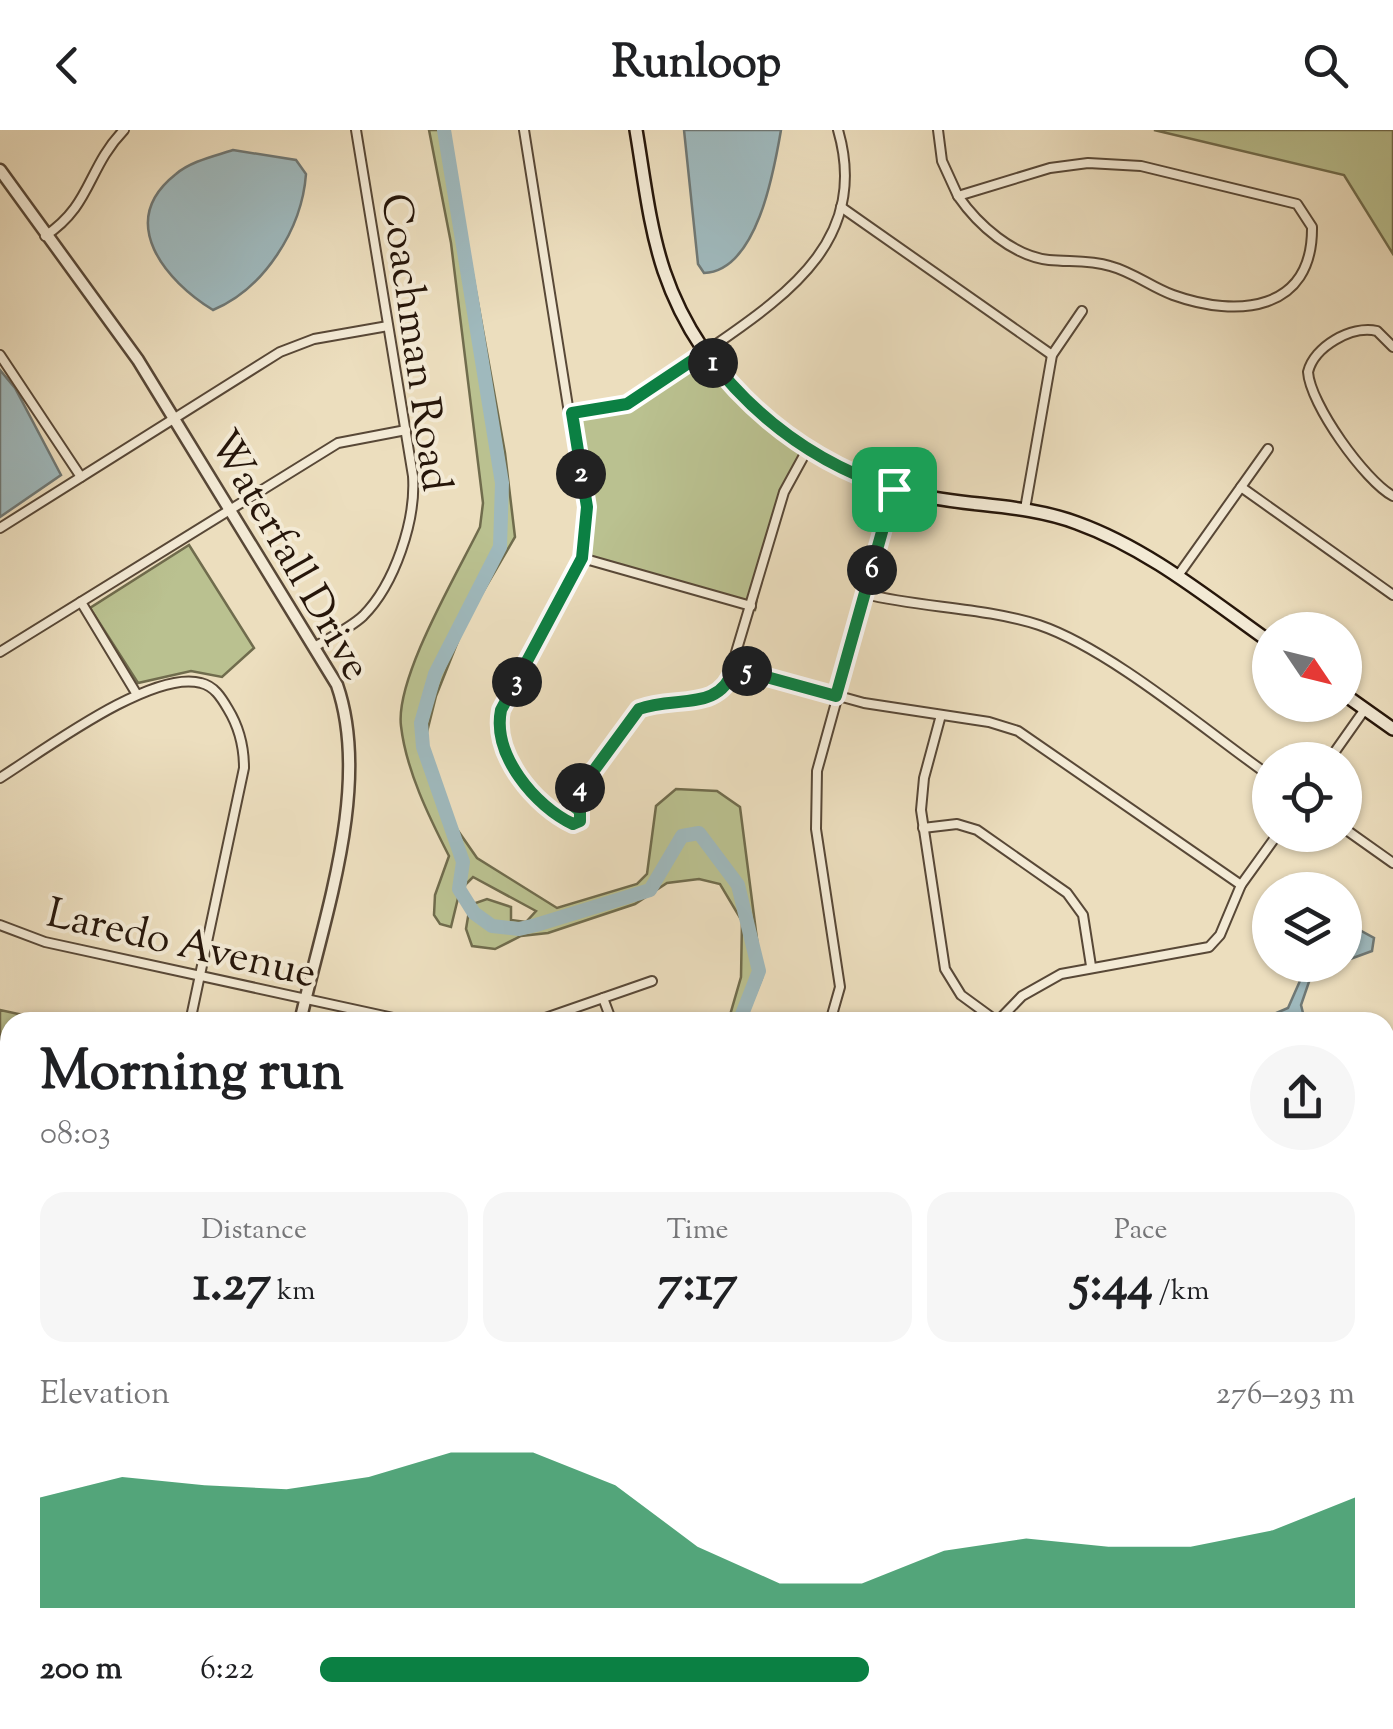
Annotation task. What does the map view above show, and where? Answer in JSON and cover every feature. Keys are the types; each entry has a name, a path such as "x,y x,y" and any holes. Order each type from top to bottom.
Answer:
{"main road":[{"path":"636,130 661,262 674,297 705,352 754,409 807,450 894,489 1024,508 1095,530 1178,577 1252,629"},
{"path":"1362,707 1393,728"}],"street":[{"path":"45,236 77,211 97,166 124,130"},
{"name":"Coachman Road","path":"316,646 364,614 400,552 414,493 356,130"},
{"path":"524,130 587,507 582,558 500,719 523,786 567,821 580,821 580,811 570,803 632,714 647,706 711,698 724,689 734,668 784,492 807,450"},
{"path":"572,413 627,404 791,291 829,239 841,207 845,174 838,130"},
{"path":"938,130 942,161 958,196 988,230 1029,255 1110,266 1174,295 1206,302 1258,305 1286,295 1303,273 1312,234 1307,214 1290,201 1120,163 1050,168 958,196"},
{"name":"Waterfall Drive","path":"0,172 116,330 174,418 316,646 344,706 352,763 348,804 302,1012"},
{"path":"841,207 1052,355"},
{"path":"1024,508 1052,355 1082,312"},
{"path":"0,528 298,344 388,326"},
{"path":"1393,347 1376,331 1354,330 1318,352 1308,378 1365,474 1393,496"},
{"path":"0,354 81,477"},
{"path":"0,652 338,443 406,430"},
{"path":"1178,577 1268,449"},
{"path":"1240,487 1393,594"},
{"path":"833,1012 840,987 815,810 819,761 894,489"},
{"path":"582,558 752,606"},
{"path":"865,594 1004,616 1059,633 1097,654 1252,763"},
{"path":"80,602 136,694"},
{"path":"734,668 836,696 1003,725 1031,738 1241,886"},
{"path":"0,778 136,694 188,681 204,684 220,697 242,744 242,780 192,1012"},
{"path":"1342,742 1365,709"},
{"path":"941,716 924,778 923,828 948,978 985,1012"},
{"path":"923,828 957,824 977,830 1067,893 1082,915 1091,966"},
{"path":"1362,841 1393,862"},
{"path":"1009,1012 1034,988 1061,974 1208,947 1220,935 1241,886 1264,852"},
{"name":"Laredo Avenue","path":"0,925 45,942 363,1012"},
{"path":"563,1012 652,982"},
{"path":"603,998 608,1012"}],"green space":[{"path":"429,130 447,130 505,453 515,537 466,621 436,696 424,744 443,809 477,858 557,908 637,884 647,874 656,806 676,789 717,791 740,807 762,978 748,1012 731,1012 741,977 742,921 720,884 699,879 667,883 635,904 548,933 521,936 495,949 472,946 466,929 470,905 487,899 511,907 511,920 526,922 536,911 473,877 460,890 451,927 440,924 434,915 435,895 449,856 413,776 401,726 402,706 430,625 480,527 483,503 451,243"},
{"path":"1154,130 1393,130 1393,254 1344,175"},
{"path":"706,360 806,454 767,536 755,610 579,560 579,499 569,414 638,405"},
{"path":"189,545 254,648 222,677 191,671 138,683 90,608"}],"water":[{"path":"684,130 781,130 768,193 750,238 722,268 704,273 698,264"},
{"path":"233,150 296,160 306,174 297,216 277,255 248,288 213,310 195,298 165,267 154,249 149,211 158,192 182,169"},
{"path":"0,370 15,388 61,475 0,517"},
{"path":"1362,931 1374,938 1372,951 1362,955"},
{"path":"1299,982 1309,982 1301,1005 1303,1012 1279,1012 1288,1008"}],"waterway":[{"path":"444,130 502,483 500,547 435,674 421,723 423,747 463,862 459,889 474,913 492,926 519,929 650,890 682,836 699,833 738,885 759,971 743,1012"}],"route":[{"path":"705,352 735,389 773,425 827,462 894,489 836,696 734,668 724,689 711,698 647,706 632,714 570,803 580,811 580,821 567,821 530,795 523,786 500,719 501,710 582,558 586,542 587,507 572,413 627,404 705,352"}]}
